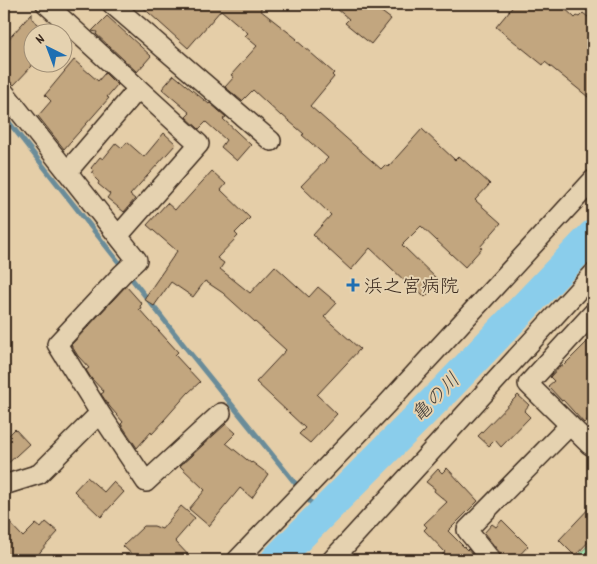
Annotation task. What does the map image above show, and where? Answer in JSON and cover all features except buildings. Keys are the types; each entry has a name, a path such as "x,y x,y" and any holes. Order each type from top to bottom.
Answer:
{"street":[{"path":"46,4 199,144 118,236"},
{"path":"112,4 271,141"},
{"path":"67,172 138,88"},
{"path":"4,92 137,260 57,344 100,414 146,482 221,413"},
{"path":"237,560 385,406 593,180"},
{"path":"332,560 593,274"},
{"path":"593,313 528,384 590,445 593,443"},
{"path":"4,485 39,474 100,414"},
{"path":"491,560 467,530 570,425"}],"green space":[{"path":"593,540 593,560 574,560"}],"waterway":[{"path":"4,116 190,353 321,515"},
{"name":"亀の川","path":"276,560 448,387 593,235"}],"place":[{"name":"浜之宮病院","path":"353,285"}]}
